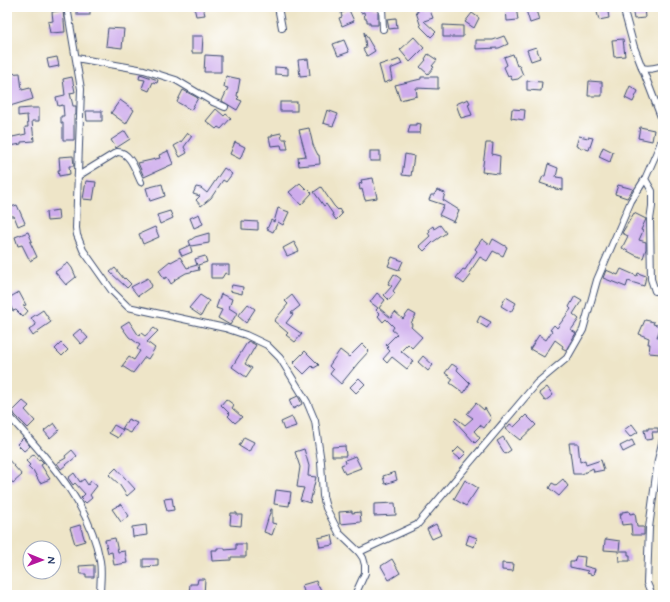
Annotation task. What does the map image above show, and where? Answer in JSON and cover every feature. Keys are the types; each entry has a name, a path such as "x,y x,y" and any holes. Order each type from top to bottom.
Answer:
{"street":[{"path":"67,7 81,89 76,228 80,244 112,291 124,304 134,309 188,320 246,335 267,345 280,358 307,402 315,421 321,462 323,496 326,508 339,533 359,552 365,565 364,573 355,595"},
{"path":"278,7 282,28"},
{"path":"382,7 383,29"},
{"path":"624,7 634,47 661,117 663,128"},
{"path":"76,58 144,70 176,80 213,102 225,107"},
{"path":"642,68 654,69 663,66"},
{"path":"359,552 417,525 537,383 567,358 583,330 597,280 631,201 645,179 663,136"},
{"path":"78,176 117,152 120,152 126,154 141,182"},
{"path":"645,179 652,191 650,220 651,279 654,291 663,290"},
{"path":"652,595 647,582 649,528 658,460 663,439 663,396"},
{"path":"7,410 11,418 57,471 80,505 95,540 100,563 100,595"}],"building":[{"path":"77,7 90,7 90,15 77,15"},
{"path":"194,7 203,7 205,15 196,16"},
{"path":"360,7 378,9 378,25 370,25 370,22 367,22 364,12 361,13"},
{"path":"421,7 424,9 429,8 433,18 424,21 436,32 431,37 421,27 416,12 418,12 417,8"},
{"path":"516,7 518,20 507,21 506,8"},
{"path":"527,7 535,7 539,20 530,23 526,10"},
{"path":"619,7 619,9 608,12 609,18 599,20 596,8"},
{"path":"644,7 645,18 634,19 632,8"},
{"path":"63,10 65,32 50,33 48,22 53,21 52,12"},
{"path":"349,10 354,21 342,26 339,18 342,17 341,13"},
{"path":"472,13 479,18 474,28 465,22"},
{"path":"396,18 397,28 389,29 387,19"},
{"path":"443,25 463,26 463,37 443,37"},
{"path":"108,28 124,29 122,48 106,46"},
{"path":"364,32 375,51 367,56 363,49 366,48"},
{"path":"192,36 203,36 202,53 192,53"},
{"path":"504,36 508,44 499,48 476,49 476,40 493,40"},
{"path":"414,37 424,48 410,62 400,50"},
{"path":"623,39 625,56 614,57 612,40"},
{"path":"344,40 349,52 338,56 333,44"},
{"path":"536,47 540,58 531,61 527,50"},
{"path":"428,54 437,60 432,66 434,67 428,74 420,67 426,60 425,59"},
{"path":"513,54 517,66 519,65 523,75 518,79 512,80 510,75 508,76 504,67 507,65 504,57"},
{"path":"205,55 221,56 221,72 204,72"},
{"path":"57,57 59,66 49,68 47,59"},
{"path":"308,59 310,75 300,76 298,60"},
{"path":"400,59 402,64 390,69 392,80 384,83 379,65"},
{"path":"275,67 288,68 288,75 275,74"},
{"path":"20,73 22,90 30,88 33,99 10,106 9,101 7,102 7,74"},
{"path":"140,74 158,80 157,83 153,82 149,91 142,88 145,80 139,79"},
{"path":"226,76 240,79 237,96 239,97 237,99 242,101 237,110 222,101 228,88 224,87"},
{"path":"72,77 75,92 70,93 73,106 76,106 76,115 74,115 74,140 63,140 63,123 61,123 61,116 64,116 63,105 58,106 56,97 65,95 63,79"},
{"path":"421,77 438,77 438,89 416,88 417,96 400,100 395,85 421,79"},
{"path":"527,81 542,82 541,91 527,90"},
{"path":"589,81 602,82 602,96 588,96"},
{"path":"630,86 638,91 633,102 625,98"},
{"path":"183,90 198,98 191,110 177,102"},
{"path":"468,99 470,103 468,104 472,115 461,118 456,104"},
{"path":"120,100 134,110 126,124 111,113"},
{"path":"280,102 297,102 297,111 280,111"},
{"path":"39,108 39,121 32,121 34,141 21,142 21,144 10,146 8,138 26,134 25,127 28,127 27,115 18,116 18,109"},
{"path":"216,109 224,116 226,114 231,118 221,129 218,127 216,129 206,121"},
{"path":"512,109 525,110 524,120 511,118"},
{"path":"327,110 338,114 333,126 323,123"},
{"path":"86,111 102,111 102,121 87,121"},
{"path":"416,123 421,124 420,133 408,133 410,125 416,125"},
{"path":"640,127 654,130 652,141 638,138"},
{"path":"309,128 313,145 319,155 320,164 299,166 298,157 306,156 299,130"},
{"path":"125,131 130,139 116,148 111,140"},
{"path":"188,133 192,136 184,147 187,153 180,157 174,146 181,142"},
{"path":"281,133 282,139 286,139 288,149 282,149 281,145 271,146 269,137"},
{"path":"579,136 593,138 589,150 576,146"},
{"path":"235,142 245,147 240,159 230,154"},
{"path":"486,143 493,143 492,154 500,156 499,174 482,172"},
{"path":"603,147 613,152 610,162 599,157"},
{"path":"168,151 173,164 144,177 138,163 160,158 159,155"},
{"path":"370,151 380,151 380,161 370,161"},
{"path":"405,154 414,156 411,176 402,175"},
{"path":"73,156 74,166 69,166 70,174 59,176 59,157"},
{"path":"548,164 558,168 556,177 563,178 563,190 555,189 540,183 543,176 545,176"},
{"path":"224,168 232,174 226,182 223,180 211,198 201,206 196,200 200,196 193,194 196,187 201,188 207,193"},
{"path":"373,178 377,198 365,200 359,184 362,183 361,180"},
{"path":"86,181 96,182 93,200 83,199"},
{"path":"300,183 312,193 301,205 289,192"},
{"path":"162,184 165,196 150,201 146,188"},
{"path":"618,185 633,189 627,198 615,194"},
{"path":"321,187 334,206 338,210 339,209 342,214 336,220 326,204 324,206 314,192"},
{"path":"437,190 445,193 443,200 459,210 454,222 439,215 444,205 429,200 431,195 434,195"},
{"path":"17,205 25,223 18,226 14,216 11,216 8,208"},
{"path":"278,208 289,212 283,225 278,222 273,232 267,229 271,220 274,222"},
{"path":"58,210 59,220 47,221 46,212"},
{"path":"170,211 173,218 160,224 157,215"},
{"path":"634,213 646,219 641,230 643,231 639,240 646,242 646,249 643,258 622,248 628,236 622,233"},
{"path":"199,214 203,224 194,228 190,218"},
{"path":"242,221 258,222 258,230 242,229"},
{"path":"440,225 446,233 433,242 424,251 419,246 430,236 428,233 430,231 429,229 433,226 434,229"},
{"path":"155,227 159,237 143,244 139,234"},
{"path":"28,232 32,241 30,242 37,257 30,261 22,245 18,246 15,237"},
{"path":"209,233 209,243 191,246 189,241 195,237"},
{"path":"482,239 490,245 493,239 507,247 503,256 493,251 487,261 480,257 469,273 471,275 464,284 456,278 463,269 465,270 477,251 475,249"},
{"path":"294,242 299,251 287,256 283,248"},
{"path":"190,245 192,252 182,256 179,250"},
{"path":"205,256 207,262 198,265 199,270 186,273 174,280 175,281 171,284 167,277 164,279 159,270 170,261 171,262 180,257 187,268 197,265 195,259"},
{"path":"392,257 403,261 399,270 388,266"},
{"path":"68,263 76,277 66,285 55,272"},
{"path":"211,265 229,265 229,275 225,273 222,278 211,278"},
{"path":"115,268 124,279 125,278 131,284 127,288 110,272"},
{"path":"621,269 637,276 638,273 646,276 644,286 628,281 626,287 603,278 606,270 618,275"},
{"path":"394,274 401,279 393,291 395,293 389,300 384,295 392,286 388,284"},
{"path":"148,278 152,286 138,296 131,287"},
{"path":"232,285 243,287 242,294 230,291"},
{"path":"19,292 26,305 23,306 28,311 23,317 16,310 13,311 7,299"},
{"path":"377,293 385,300 379,308 391,318 395,312 403,319 409,311 416,315 411,323 411,327 422,337 412,348 408,344 401,351 413,361 407,369 392,357 387,363 383,359 390,351 386,345 397,334 392,330 394,327 386,319 383,322 378,316 380,314 376,310 378,308 370,302"},
{"path":"221,294 232,299 229,308 237,313 230,325 218,318 222,310 216,308"},
{"path":"200,295 209,301 201,316 189,308"},
{"path":"292,295 300,306 291,313 293,314 286,323 302,334 295,342 286,335 288,333 274,321 288,304 285,301"},
{"path":"575,296 582,300 573,314 579,319 571,330 576,333 566,350 562,348 563,346 555,340 544,357 530,349 539,335 546,340 554,325 557,328 571,309 569,307"},
{"path":"506,297 516,303 511,312 501,306"},
{"path":"248,304 255,309 246,323 238,316"},
{"path":"43,310 51,322 33,336 29,330 36,325 31,318"},
{"path":"480,316 491,322 487,328 477,322"},
{"path":"645,320 654,322 653,324 661,326 657,337 661,337 660,354 649,353 649,338 639,334"},
{"path":"129,321 139,336 141,333 145,336 154,328 158,331 147,342 155,348 148,359 145,357 133,373 122,366 129,357 134,360 140,351 137,349 140,345 129,337 121,326"},
{"path":"80,329 88,338 81,344 73,335"},
{"path":"248,341 256,345 245,364 252,368 246,377 232,367"},
{"path":"61,343 68,350 62,356 55,349"},
{"path":"362,344 369,351 341,384 330,374 333,370 329,366 340,350 349,357"},
{"path":"305,351 319,365 314,368 312,366 304,374 293,363"},
{"path":"423,356 433,365 428,371 418,362"},
{"path":"452,364 458,368 457,370 470,383 464,393 450,383 453,379 445,373"},
{"path":"359,378 365,384 356,393 350,387"},
{"path":"547,387 553,395 545,401 539,393"},
{"path":"298,396 302,404 293,409 289,400"},
{"path":"226,399 234,405 232,408 242,417 235,423 228,416 230,414 221,405"},
{"path":"23,401 29,406 25,410 35,421 28,428 13,411"},
{"path":"476,403 484,410 485,408 491,418 484,428 480,425 474,431 480,438 475,443 454,420 456,418 465,425 473,418 467,414"},
{"path":"526,415 536,425 520,440 506,429 510,424 514,427"},
{"path":"292,417 296,426 284,430 281,422"},
{"path":"128,419 137,423 131,433 122,429"},
{"path":"54,423 59,430 50,438 44,431"},
{"path":"632,424 638,432 630,437 624,430"},
{"path":"114,425 123,430 118,438 109,433"},
{"path":"648,428 658,428 658,432 652,432 653,439 646,440 644,430 648,430"},
{"path":"244,437 254,442 249,452 239,446"},
{"path":"503,437 511,450 505,454 497,441"},
{"path":"23,438 30,446 24,451 17,444"},
{"path":"632,440 635,446 623,452 620,446"},
{"path":"569,443 578,443 580,462 585,460 586,465 601,460 604,470 594,472 593,468 582,474 573,474"},
{"path":"345,446 346,456 332,456 332,447"},
{"path":"459,447 466,453 460,459 453,453"},
{"path":"304,449 309,466 308,476 316,477 310,503 300,500 304,488 297,487 300,467 295,452"},
{"path":"72,450 77,456 61,469 57,463 66,458 65,456"},
{"path":"34,454 38,460 40,459 44,463 41,465 50,479 40,483 33,470 32,471 28,467 30,465 26,461"},
{"path":"355,456 361,468 345,474 341,465 346,463 345,460"},
{"path":"7,458 22,475 13,483 7,476"},
{"path":"116,468 135,489 127,496 119,484 109,475"},
{"path":"395,472 397,480 385,484 383,476"},
{"path":"74,473 80,482 84,479 88,485 91,481 97,486 90,495 92,498 86,503 81,498 85,494 75,483 73,485 68,478"},
{"path":"563,479 568,486 559,496 549,488 552,483 556,485"},
{"path":"465,480 478,488 466,506 454,499"},
{"path":"276,490 291,492 289,506 274,504"},
{"path":"172,498 174,510 167,511 164,499"},
{"path":"395,503 396,515 374,516 374,504"},
{"path":"121,504 129,516 121,522 112,509"},
{"path":"271,509 272,523 276,524 272,535 264,532"},
{"path":"352,511 352,513 360,512 361,522 340,524 339,512"},
{"path":"629,511 630,514 635,513 637,527 644,527 644,535 632,535 631,524 622,525 620,514 622,514 622,512"},
{"path":"231,513 242,515 241,526 230,525"},
{"path":"436,524 441,535 432,539 427,529"},
{"path":"80,525 85,541 75,544 70,528"},
{"path":"146,525 147,535 133,537 132,527"},
{"path":"332,535 334,545 320,547 318,538"},
{"path":"469,535 477,538 474,547 466,544"},
{"path":"115,538 118,552 125,551 127,563 114,565 112,552 108,553 105,540"},
{"path":"606,539 620,541 619,551 628,551 630,561 619,561 618,551 604,550"},
{"path":"236,544 246,544 246,557 231,557 231,560 212,561 211,550 217,550 217,548 225,548 225,550 236,549"},
{"path":"576,556 585,557 584,566 595,569 593,575 587,573 588,571 570,567 570,562 574,562"},
{"path":"143,559 158,559 158,566 143,567"},
{"path":"392,559 400,573 389,580 381,566"},
{"path":"502,563 514,564 513,571 502,570"},
{"path":"94,565 94,577 86,577 86,574 80,574 79,566"},
{"path":"198,579 205,579 204,595 189,594 190,584 197,584"},
{"path":"316,581 322,593 305,595 302,585"}]}
